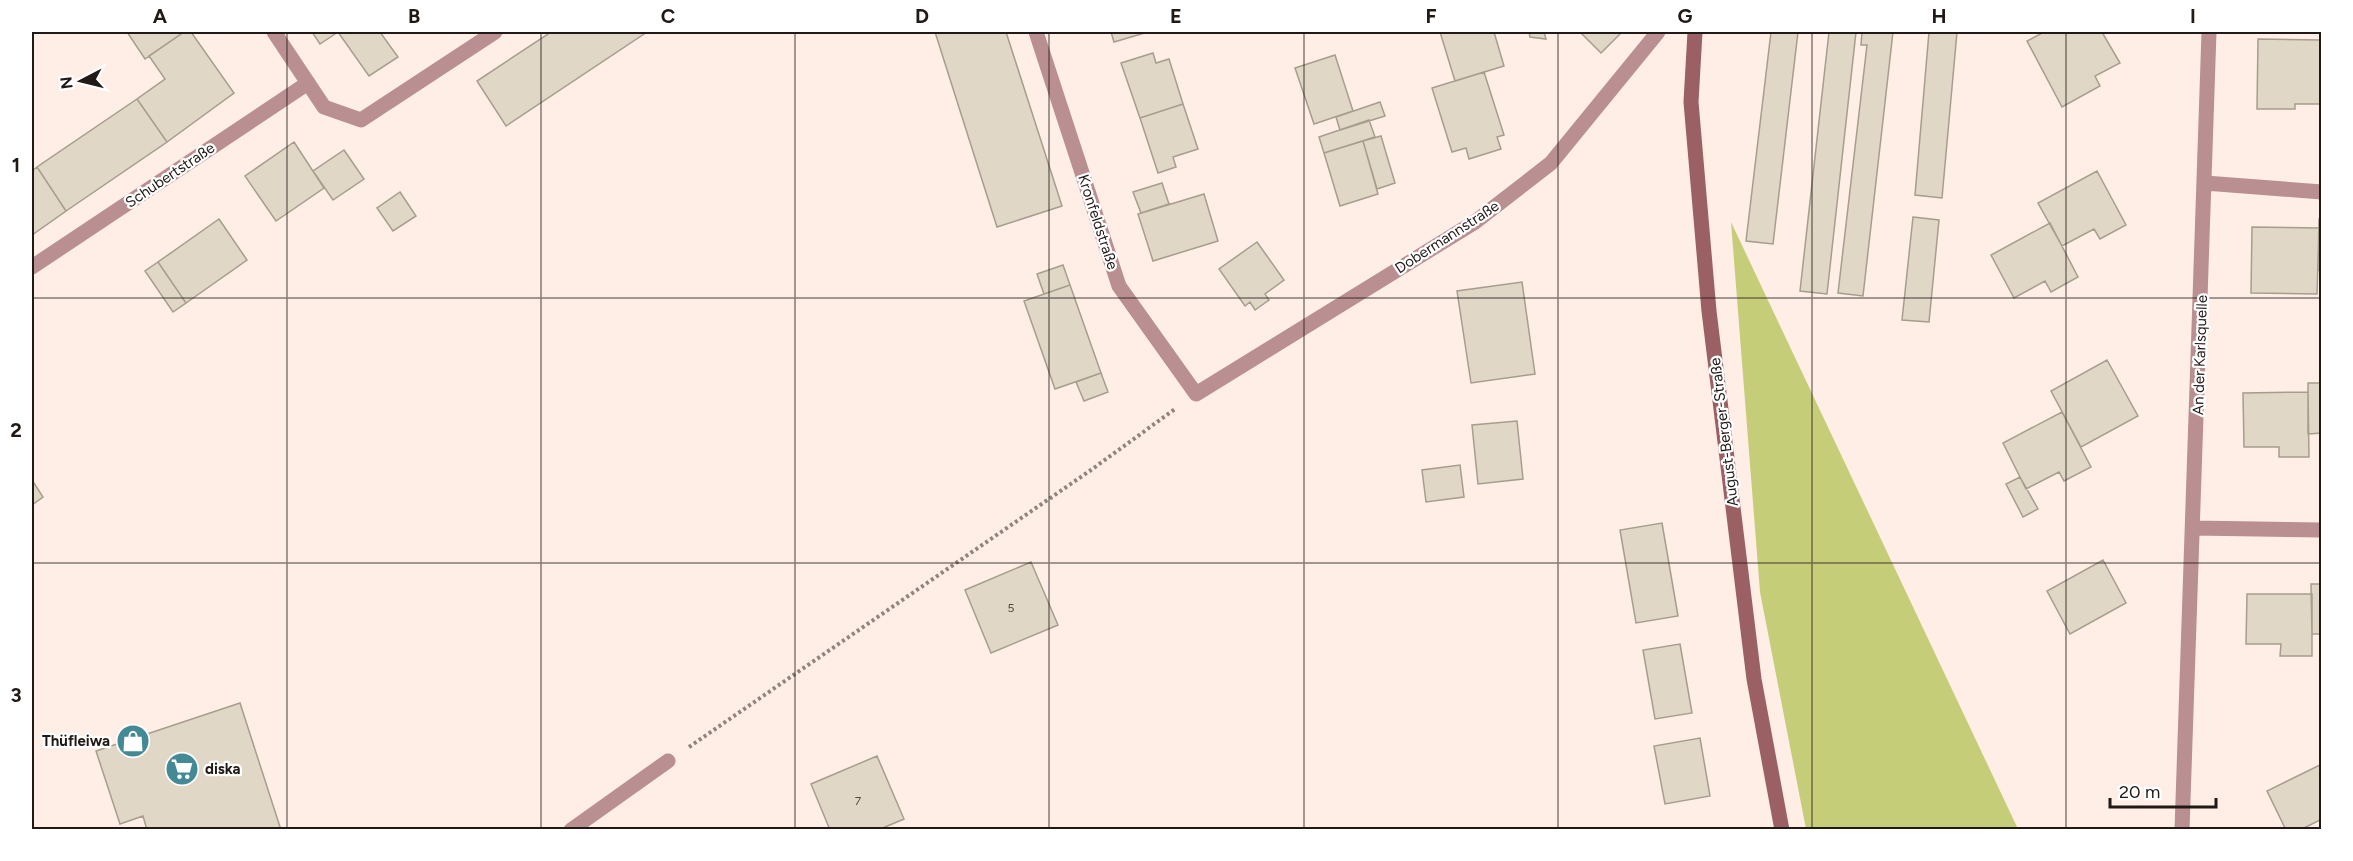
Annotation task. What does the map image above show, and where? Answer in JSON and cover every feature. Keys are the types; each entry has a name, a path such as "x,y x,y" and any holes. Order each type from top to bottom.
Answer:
{"street":[{"path":"274,32 324,107 361,120 495,32"},
{"name":"Kronfeldstraße","path":"1036,32 1119,286 1196,394"},
{"name":"Dobermannstraße","path":"1196,394 1475,222 1551,163 1658,32"},
{"name":"August-Berger-Straße","path":"1695,32 1690,102 1709,312 1754,679 1782,830"},
{"name":"An der Karlsquelle","path":"2182,830 2209,32"},
{"name":"Schubertstraße","path":"32,267 308,83"},
{"path":"2205,183 2322,192"},
{"path":"2194,528 2322,530"},
{"path":"571,830 668,761"}],"path":[{"path":"668,761 1091,470 1196,394"}],"green space":[{"path":"1731,222 2018,829 1806,829 1760,592"}],"building":[{"path":"127,32 184,32 145,59"},
{"path":"184,32 191,32 234,93 167,142 137,99 165,79 149,56"},
{"path":"312,32 338,32 320,44"},
{"path":"338,32 380,32 398,57 369,76"},
{"path":"551,32 647,32 506,126 477,81"},
{"path":"935,32 1006,32 1062,206 997,227"},
{"path":"1111,32 1148,32 1114,42"},
{"path":"1440,32 1494,32 1504,66 1455,81"},
{"path":"1529,32 1544,32 1546,39 1530,37"},
{"path":"1580,32 1618,32 1620,34 1601,53"},
{"path":"1771,32 1798,32 1773,244 1746,241"},
{"path":"1829,32 1856,32 1827,294 1800,291"},
{"path":"1862,32 1893,32 1863,296 1838,293 1867,45 1861,45"},
{"path":"1929,32 1957,32 1942,198 1915,195"},
{"path":"2044,32 2102,32 2120,63 2095,76 2100,86 2062,107 2027,41"},
{"path":"2258,39 2321,40 2321,104 2295,104 2295,109 2257,109"},
{"path":"1153,53 1156,63 1169,59 1183,104 1140,118 1121,63"},
{"path":"1335,55 1353,111 1314,124 1295,68"},
{"path":"1484,72 1504,135 1497,137 1501,149 1469,159 1466,148 1452,152 1432,88"},
{"path":"137,99 167,142 66,211 37,167"},
{"path":"1380,102 1385,116 1340,130 1336,117"},
{"path":"1183,104 1198,149 1173,157 1176,167 1158,173 1140,118"},
{"path":"1369,120 1375,137 1324,153 1319,137"},
{"path":"1381,136 1395,183 1377,189 1363,141"},
{"path":"1363,141 1378,194 1340,206 1324,153"},
{"path":"294,142 324,188 276,221 245,176"},
{"path":"344,150 364,179 333,200 313,171"},
{"path":"37,167 66,211 32,235 32,171"},
{"path":"2097,171 2126,225 2100,239 2094,229 2062,246 2038,203"},
{"path":"1162,183 1169,204 1141,213 1133,192"},
{"path":"400,192 416,216 393,231 377,208"},
{"path":"1204,194 1218,241 1153,261 1138,214"},
{"path":"1913,217 1939,220 1929,322 1902,320"},
{"path":"219,219 247,260 186,303 158,262"},
{"path":"2319,219 2322,219 2322,270 2318,270"},
{"path":"2050,223 2078,277 2051,292 2045,281 2014,298 1991,255"},
{"path":"2252,227 2319,228 2317,294 2251,293"},
{"path":"1257,242 1284,280 1265,294 1269,300 1255,310 1250,302 1245,306 1219,269"},
{"path":"158,262 186,303 173,312 145,271"},
{"path":"1063,265 1070,285 1044,294 1037,274"},
{"path":"1522,282 1535,374 1471,383 1457,291"},
{"path":"1070,285 1101,373 1055,389 1024,301"},
{"path":"2107,360 2138,416 2081,447 2051,391"},
{"path":"1101,373 1108,392 1084,401 1076,382"},
{"path":"2308,383 2322,383 2322,433 2308,434"},
{"path":"2308,392 2309,457 2279,457 2279,447 2244,447 2243,393"},
{"path":"2062,412 2091,467 2064,481 2059,472 2026,489 2003,443"},
{"path":"1517,421 1523,479 1478,484 1472,425"},
{"path":"1460,465 1464,497 1426,502 1422,470"},
{"path":"2020,477 2038,509 2023,517 2006,484"},
{"path":"32,480 43,497 32,505"},
{"path":"1662,523 1678,616 1636,623 1620,530"},
{"path":"2103,560 2126,603 2070,634 2047,591"},
{"path":"1031,562 1058,625 991,653 965,590"},
{"path":"2311,584 2322,584 2322,634 2312,634"},
{"path":"2247,594 2312,594 2312,656 2280,656 2281,644 2246,644"},
{"path":"1680,644 1692,713 1655,719 1643,650"},
{"name":"diska","path":"240,703 281,830 147,830 143,816 120,824 96,751"},
{"path":"1700,738 1710,796 1665,804 1654,746"},
{"path":"877,756 904,819 878,830 830,830 811,784"},
{"path":"2322,764 2322,819 2300,830 2286,830 2267,791"}],"place":[{"name":"Thüfleiwa","path":"133,741"},
{"name":"diska","path":"182,769"}]}
